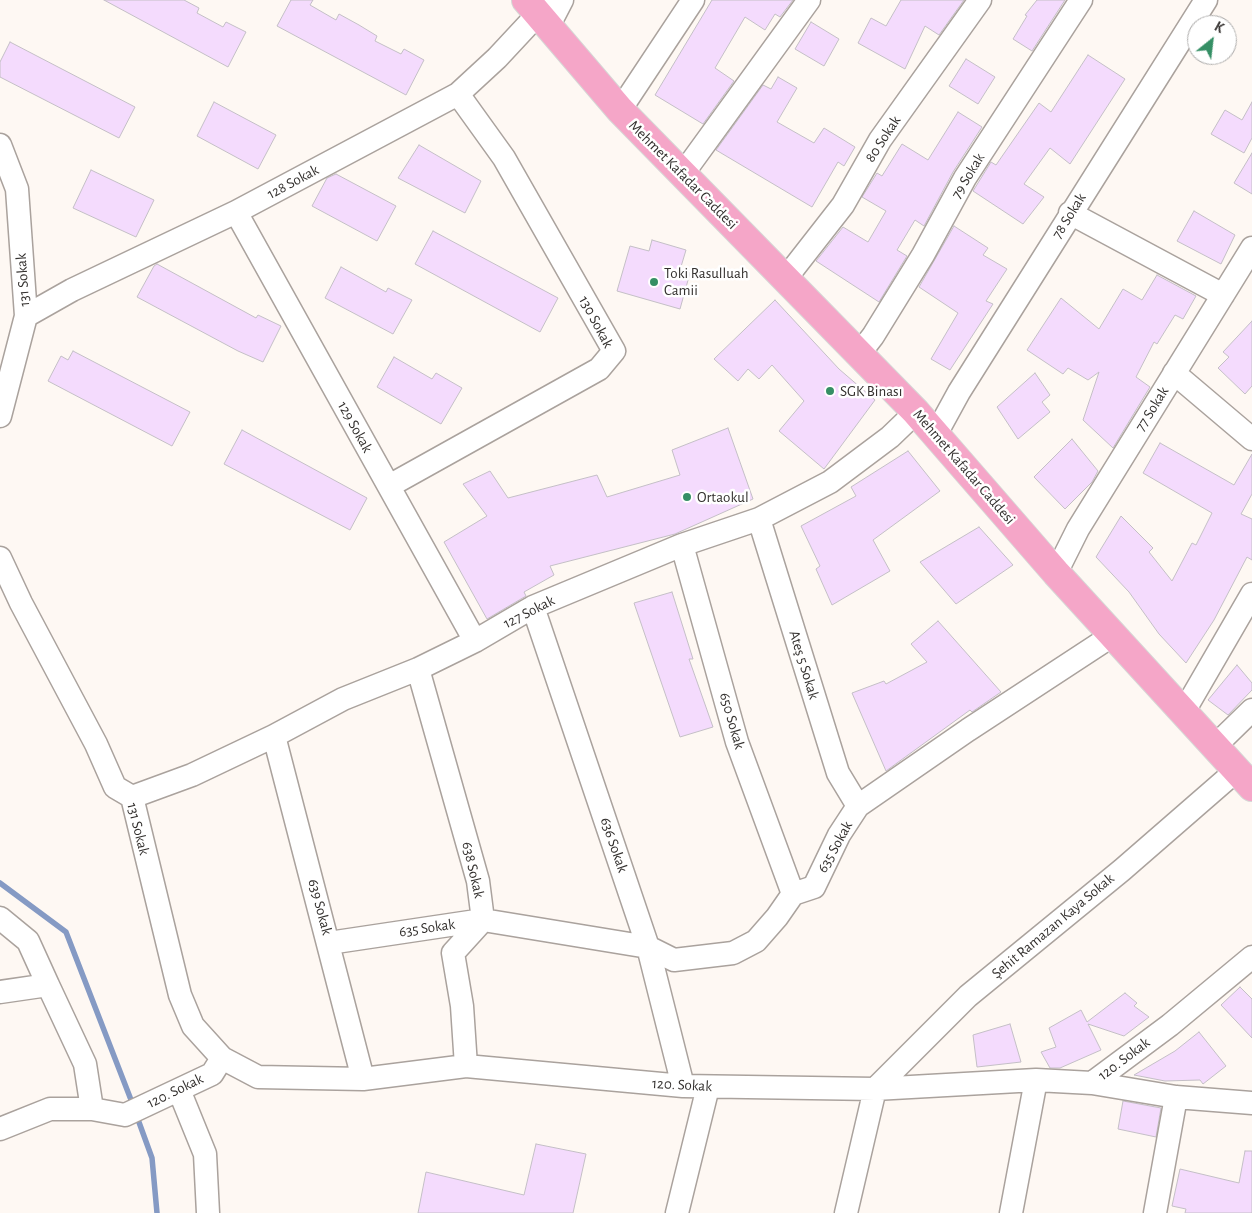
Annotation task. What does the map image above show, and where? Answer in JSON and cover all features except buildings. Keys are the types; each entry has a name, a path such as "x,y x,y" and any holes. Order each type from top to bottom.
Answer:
{"main road":[{"name":"Mehmet Kafadar Caddesi","path":"538,10 620,110 916,412 1056,573 1182,712 1245,778"}],"street":[{"name":"128 Sokak","path":"26,316 72,290 236,212 458,94 497,58 538,10 562,0"},
{"path":"620,110 693,0"},
{"path":"682,175 809,0"},
{"name":"80 Sokak","path":"786,278 843,205 880,140 980,0"},
{"name":"79 Sokak","path":"859,354 873,336 923,255 966,178 1081,0"},
{"name":"78 Sokak","path":"936,434 959,392 1070,213 1206,0"},
{"name":"130 Sokak","path":"389,486 599,369 614,350 504,158 458,94"},
{"name":"131 Sokak","path":"0,145 17,189 26,316 0,416"},
{"name":"129 Sokak","path":"236,212 476,641"},
{"path":"1070,213 1223,295"},
{"name":"77 Sokak","path":"1056,573 1078,529 1252,248"},
{"path":"1174,373 1252,439"},
{"name":"127 Sokak","path":"132,796 192,775 274,736 342,699 418,669 476,641 533,607 682,544 759,519 830,482 890,437 916,412"},
{"name":"Ateş 5 Sokak","path":"759,519 838,773 858,806"},
{"name":"650 Sokak","path":"682,544 737,742 793,894"},
{"name":"131 Sokak","path":"0,558 21,603 96,744 115,787 132,796 153,890 180,995 193,1026 222,1058"},
{"path":"1182,712 1252,594"},
{"name":"636 Sokak","path":"533,607 648,947 683,1086"},
{"name":"635 Sokak","path":"329,943 483,920 648,947 674,960 733,953 756,941 777,917 793,894 814,887 840,835 858,806 968,730 1113,635"},
{"name":"638 Sokak","path":"418,669 478,881 483,920"},
{"path":"1215,746 1252,710"},
{"name":"639 Sokak","path":"274,736 363,1079"},
{"name":"Şehit Ramazan Kaya Sokak","path":"876,1090 968,996 1122,870 1245,778"},
{"path":"0,918 28,942 85,1064 92,1109"},
{"path":"466,1066 462,1006 453,952 483,920"},
{"name":"120. Sokak","path":"0,1129 50,1109 92,1109 125,1115 212,1074 222,1058 258,1077 363,1079 466,1066 708,1087 876,1090 1036,1080 1092,1083 1248,969"},
{"path":"0,992 48,985"},
{"path":"1011,1213 1036,1080"},
{"path":"1092,1083 1176,1098 1252,1103"},
{"path":"677,1213 708,1087"},
{"path":"179,1090 205,1154 208,1213"},
{"path":"846,1213 876,1090"},
{"path":"1155,1213 1176,1098"}],"waterway":[{"path":"0,883 66,932 133,1105"},
{"path":"136,1114 152,1158 157,1213"}],"place":[{"name":"Toki Rasulluah Camii","path":"654,282"},
{"name":"SGK Binası","path":"830,391"},
{"name":"Ortaokul","path":"687,497"}]}
